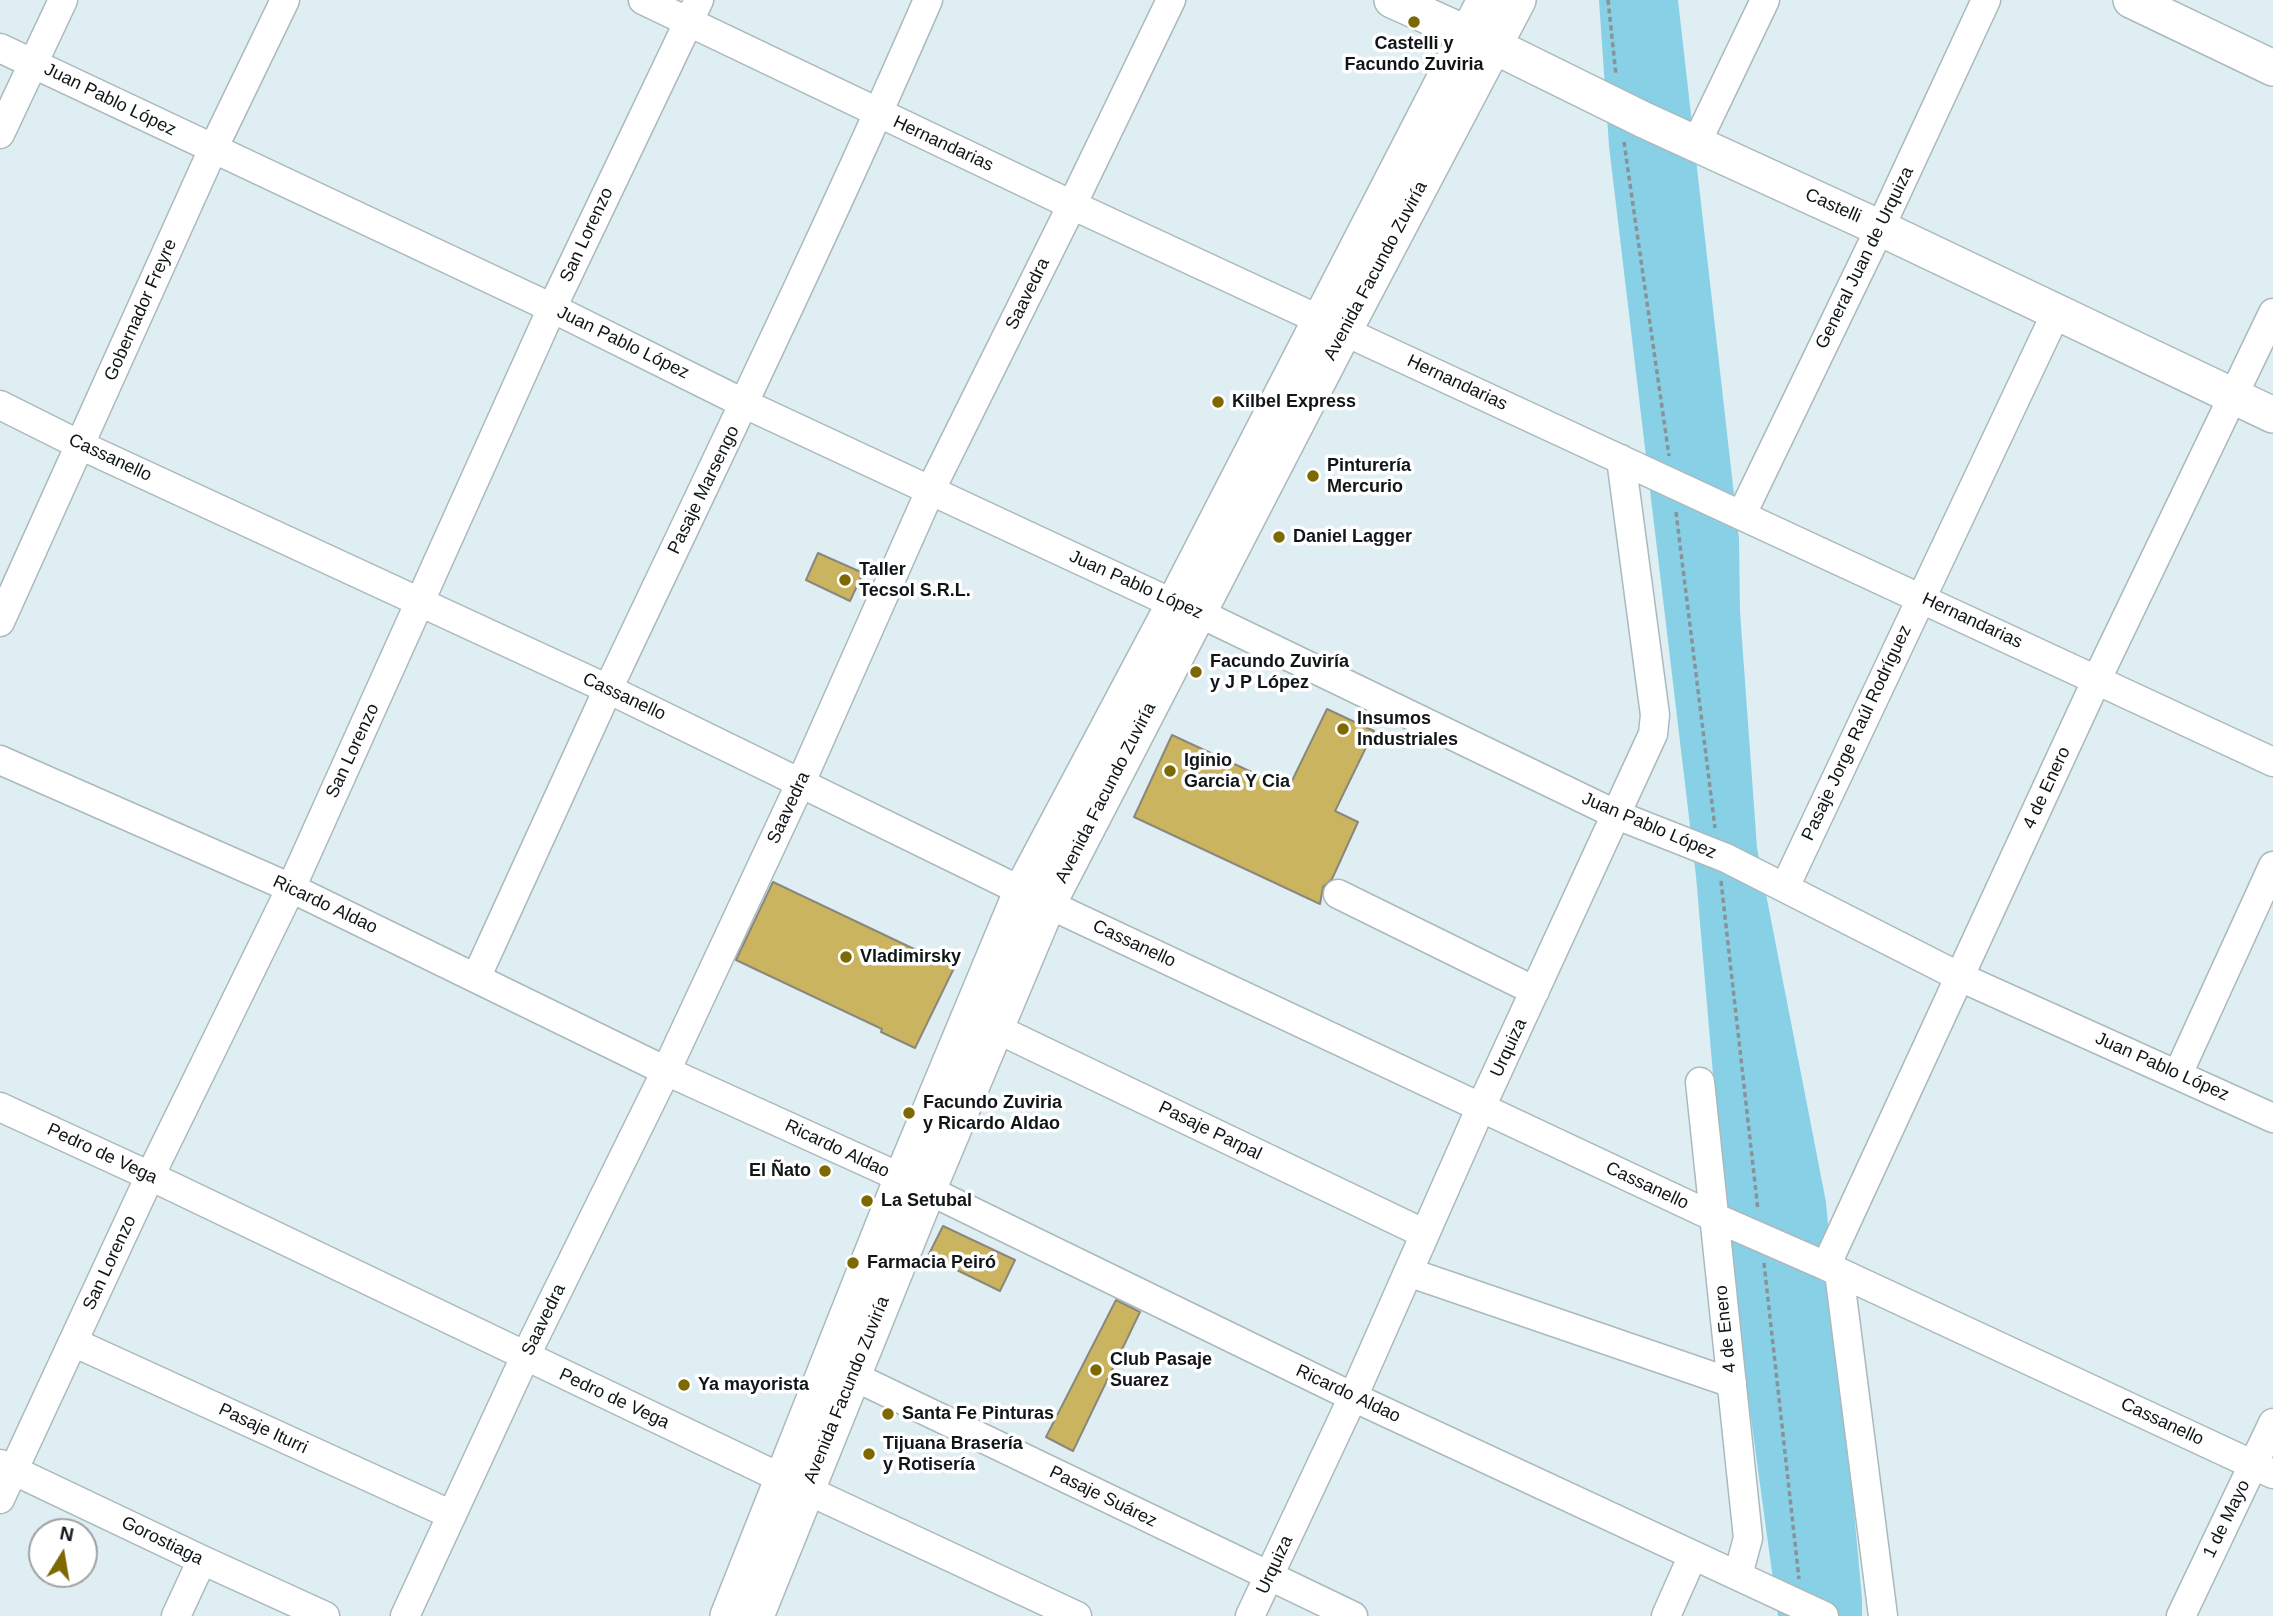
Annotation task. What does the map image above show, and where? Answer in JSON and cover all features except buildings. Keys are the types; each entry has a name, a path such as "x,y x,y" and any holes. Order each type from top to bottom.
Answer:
{"main road":[{"name":"Castelli","path":"1392,0 2273,415"},
{"name":"Avenida Facundo Zuviría","path":"1481,40 1485,0"},
{"name":"Avenida Facundo Zuviría","path":"756,1616 794,1484 1035,897 1481,40 1518,0"},
{"path":"2131,0 2273,68"},
{"name":"Avenida Facundo Zuviría","path":"728,1616 794,1484 853,1376 915,1184 995,1028 1035,897"}],"street":[{"path":"0,134 63,0"},
{"name":"Gobernador Freyre","path":"0,622 213,149 285,0"},
{"name":"Hernandarias","path":"643,0 694,11 878,114 2273,762"},
{"name":"Pasaje Marsengo","path":"476,978 608,689 745,404 928,0"},
{"name":"Saavedra","path":"405,1616 525,1357 666,1071 801,782 930,491 1171,0"},
{"path":"1696,144 1765,0"},
{"name":"General Juan de Urquiza","path":"1742,514 1986,0"},
{"name":"San Lorenzo","path":"0,1499 7,1467 73,1342 150,1176 291,888 552,308 694,11"},
{"name":"Juan Pablo López","path":"0,48 552,308 745,404 1187,609 1616,815 1718,855 1960,977 2273,1118"},
{"name":"Pasaje Jorge Raúl Rodríguez","path":"1785,887 2056,313"},
{"name":"4 de Enero","path":"1833,1269 1960,977 2097,679 2273,313"},
{"name":"Cassanello","path":"0,404 80,445 608,689 1035,897 1714,1217 1833,1269 2263,1469"},
{"name":"Urquiza","path":"1250,1616 1353,1397 1481,1107 1653,734 1655,715 1621,459"},
{"name":"Ricardo Aldao","path":"0,760 291,888 666,1071 915,1184 1353,1397 1813,1611"},
{"path":"2178,1074 2273,866"},
{"path":"1338,894 1535,990"},
{"name":"Pasaje Parpal","path":"995,1028 1425,1234"},
{"name":"4 de Enero","path":"1700,1082 1748,1538 1738,1575"},
{"name":"Pedro de Vega","path":"0,1107 1077,1616"},
{"path":"1833,1269 1882,1616"},
{"path":"1409,1272 1732,1383"},
{"name":"Pasaje Iturri","path":"73,1342 452,1515"},
{"name":"Pasaje Suárez","path":"853,1376 1353,1616"},
{"name":"1 de Mayo","path":"2181,1616 2263,1469 2273,1423"},
{"name":"Gorostiaga","path":"7,1467 325,1616"},
{"path":"1666,1616 1693,1555"},
{"path":"176,1616 202,1560"}],"path":[{"path":"1608,0 1619,108 1673,483 1761,1238 1813,1611"}],"shaded area":[{"path":"1599,0 1678,0 1739,539 1740,612 1757,848 1826,1202 1862,1616 1778,1616 1728,1250 1696,876 1609,146"}],"place":[{"name":"Castelli y Facundo Zuviria","path":"1414,22"},
{"name":"Kilbel Express","path":"1218,402"},
{"name":"Pinturería Mercurio","path":"1313,476"},
{"name":"Daniel Lagger","path":"1279,537"},
{"name":"Taller Tecsol S.R.L.","path":"845,580"},
{"name":"Facundo Zuviría y J P López","path":"1196,672"},
{"name":"Insumos Industriales","path":"1343,729"},
{"name":"Iginio Garcia Y Cia","path":"1170,771"},
{"name":"Vladimirsky","path":"846,957"},
{"name":"Facundo Zuviria y Ricardo Aldao","path":"909,1113"},
{"name":"El Ñato","path":"825,1171"},
{"name":"La Setubal","path":"867,1201"},
{"name":"Farmacia Peiró","path":"853,1263"},
{"name":"Club Pasaje Suarez","path":"1096,1370"},
{"name":"Ya mayorista","path":"684,1385"},
{"name":"Santa Fe Pinturas","path":"888,1414"},
{"name":"Tijuana Brasería y Rotisería","path":"869,1454"}]}
